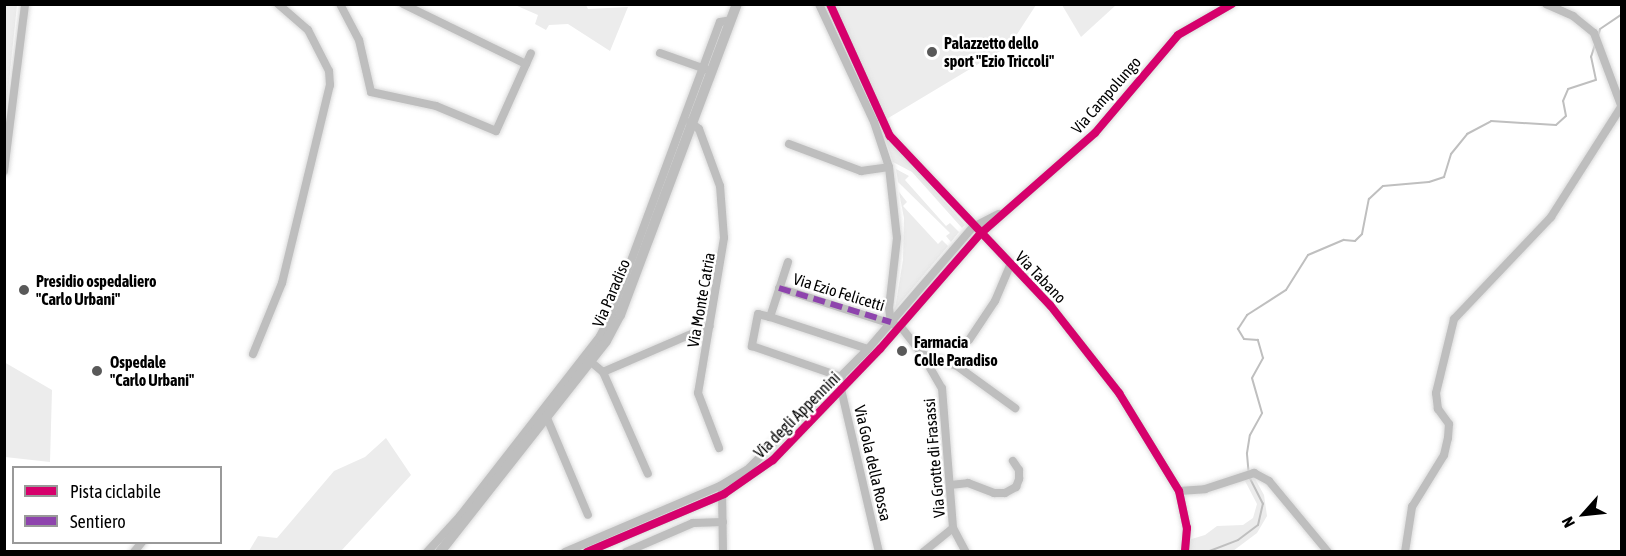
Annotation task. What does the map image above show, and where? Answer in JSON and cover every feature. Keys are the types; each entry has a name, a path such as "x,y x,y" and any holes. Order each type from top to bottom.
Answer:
{"main road":[{"name":"Via Paradiso","path":"440,552 464,518 591,362 620,315 688,121 737,4"}],"street":[{"path":"4,171 25,4"},
{"path":"253,354 282,284 330,85 329,70 308,30 278,4"},
{"path":"340,4 359,40 371,92 436,106 496,131 531,53"},
{"path":"403,4 526,64"},
{"path":"819,4 874,122 889,167 897,238 889,308 891,322"},
{"name":"Via Tabano","path":"830,4 890,136 1096,362 1179,491 1186,517 1185,552"},
{"name":"Via Campolungo","path":"980,234 1095,133 1178,35 1232,4"},
{"path":"1405,552 1412,507 1444,455 1448,438 1449,424 1438,409 1436,393 1455,319 1551,217 1621,107 1607,76 1594,33 1578,20 1546,4"},
{"path":"660,53 708,70"},
{"path":"427,552 464,518 600,336 612,312 688,121"},
{"name":"Via Monte Catria","path":"688,121 699,129 720,186 724,251 698,393 719,448"},
{"path":"789,144 861,171 889,167"},
{"name":"Via Campolungo","path":"973,227 1005,211"},
{"name":"Via degli Appennini","path":"565,552 722,490 766,454 868,349 973,227"},
{"name":"Via degli Appennini","path":"587,552 722,490 773,460 901,327 980,234"},
{"path":"770,318 788,262"},
{"path":"969,340 995,301 1010,265"},
{"name":"Via Ezio Felicetti","path":"779,288 901,327"},
{"path":"839,379 759,351 752,346 752,336 758,314 868,349"},
{"path":"603,372 711,326"},
{"name":"Via Grotte di Frasassi","path":"901,327 942,388 953,528 923,552"},
{"path":"921,354 957,366 1015,408"},
{"path":"591,362 603,372 648,474"},
{"name":"Via Gola della Rossa","path":"839,379 879,552"},
{"path":"547,418 588,515"},
{"path":"950,485 968,483 994,493 1005,493 1016,487 1019,479 1019,470 1013,461"},
{"path":"1179,491 1205,489 1254,473 1269,481 1328,552"},
{"path":"722,490 723,552"},
{"path":"626,552 693,523 723,522"},
{"path":"953,528 966,552"}],"shaded area":[{"path":"4,5 17,5 5,121"},
{"path":"515,5 586,5 588,9 628,7 610,51 568,24 549,25 546,30 535,24 538,15"},
{"path":"834,5 1036,5 1010,45 885,120"},
{"path":"1062,5 1116,5 1081,37"},
{"path":"883,132 965,225 962,228 912,172 893,162"},
{"path":"896,169 909,176 905,180 946,226 950,223 959,232 951,242 946,236 950,233 898,182"},
{"path":"899,192 907,202 903,206 938,244 942,240 948,246 895,309 903,260 904,218"},
{"path":"4,362 52,390 50,462 5,457"},
{"path":"386,438 411,475 341,551 249,551 258,536 277,538 334,471 365,457"},
{"path":"1253,475 1264,495 1267,516 1257,533 1233,551 1186,552 1188,540 1205,535 1217,526 1243,525 1253,518 1257,504 1244,479"}],"waterway":[{"path":"1598,37 1600,29 1622,14"},
{"path":"1207,552 1238,540 1258,525 1263,504 1249,477 1247,453 1250,435 1262,413 1252,378 1263,358 1258,340 1244,339 1238,329 1247,315 1286,290 1308,255 1344,240 1355,241 1362,234 1369,199 1383,186 1429,182 1444,177 1451,154 1467,134 1491,121 1556,125 1566,116 1563,101 1568,89 1596,80 1591,57 1595,45"}],"marked path":[{"path":"779,288 891,322"}],"cycle path":[{"path":"830,4 890,136 1050,305 1119,393 1179,491 1187,528 1185,552"},
{"path":"587,552 724,494 773,460 880,349 980,234 1095,133 1178,35 1232,4"}],"place":[{"name":"Palazzetto dello sport \"Ezio Triccoli\"","path":"932,52"},
{"name":"Presidio ospedaliero \"Carlo Urbani\"","path":"24,290"},
{"name":"Farmacia Colle Paradiso","path":"902,351"},
{"name":"Ospedale \"Carlo Urbani\"","path":"97,371"}]}
